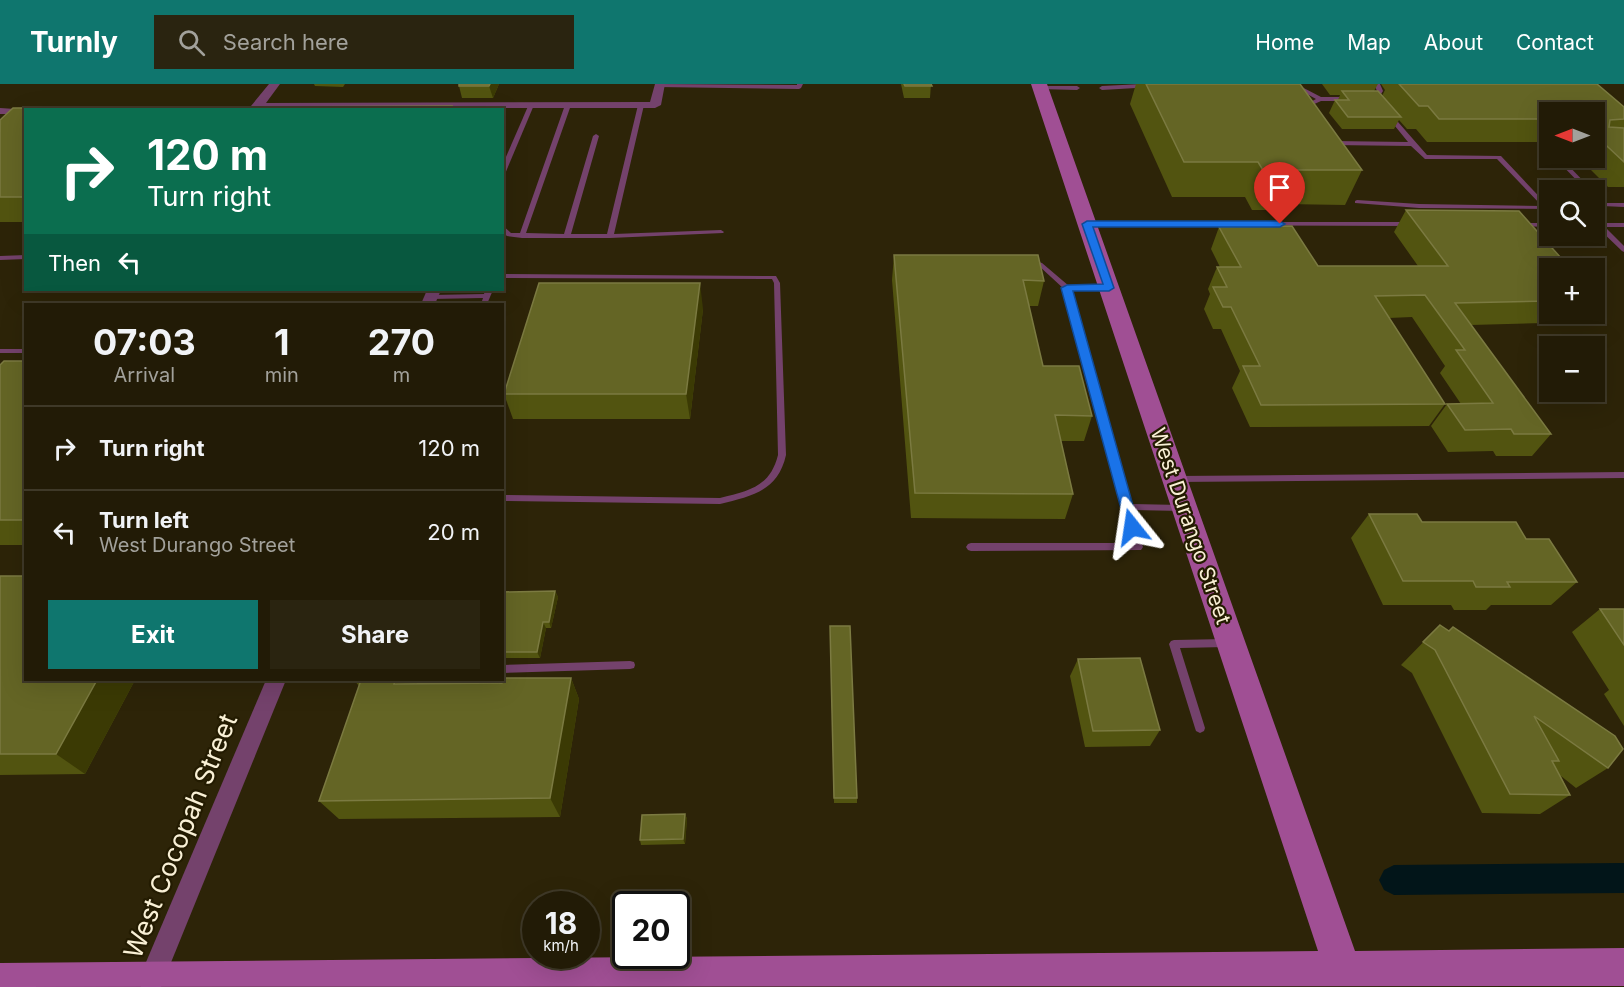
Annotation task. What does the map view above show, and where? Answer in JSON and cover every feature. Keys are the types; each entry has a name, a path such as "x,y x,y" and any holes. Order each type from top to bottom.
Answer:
{"street":[{"path":"275,84 257,106 655,105 660,85"},
{"name":"West Durango Street","path":"1040,86 1343,969"},
{"path":"0,111 24,111"},
{"name":"West Cocopah Street","path":"151,981 276,681"},
{"path":"0,982 757,981 1343,969 1506,973 1624,967"}],"lane":[{"path":"660,85 799,87 800,84"},
{"path":"1102,88 1170,84"},
{"path":"1292,84 1320,99"},
{"path":"1375,99 1380,91 1377,84"},
{"path":"1040,86 1077,88"},
{"path":"1313,116 1306,106 1320,99 1353,99"},
{"path":"1357,202 1419,206 1546,208 1499,157 1425,157 1375,99 1364,99"},
{"path":"504,169 531,105"},
{"path":"522,236 568,105"},
{"path":"610,236 641,105"},
{"path":"1326,134 1333,144 1413,144"},
{"path":"567,236 596,136"},
{"path":"1568,168 1579,180"},
{"path":"1605,205 1624,205"},
{"path":"1087,224 1419,225"},
{"path":"1514,225 1539,225"},
{"path":"1605,225 1624,225"},
{"path":"504,229 509,235 522,236 721,232"},
{"path":"1605,232 1624,250"},
{"path":"0,258 24,257"},
{"path":"971,547 1138,548 1067,288 1040,264 1020,258"},
{"path":"504,276 774,277 777,283 782,455 778,471 768,484 739,497 720,501 504,498"},
{"path":"1067,288 1109,288"},
{"path":"431,297 488,292"},
{"path":"0,351 24,351"},
{"path":"1174,479 1624,475"},
{"path":"1127,507 1185,508"},
{"path":"1200,728 1174,644 1231,643"},
{"path":"504,669 630,665"}],"building":[{"path":"459,84 490,84 489,86 459,86"},
{"path":"904,84 931,84 932,86 905,86"},
{"path":"1146,84 1300,84 1362,170 1293,170 1297,176 1266,175 1258,162 1184,162"},
{"path":"1399,84 1597,84 1624,107 1624,119 1610,120 1609,127 1624,128 1624,162 1605,144 1605,102 1539,102 1539,119 1439,119 1428,106 1419,106"},
{"path":"1342,91 1378,91 1401,117 1348,117 1335,100 1349,100"},
{"path":"452,106 451,108 24,108 24,197 0,197 0,120 13,108"},
{"path":"1406,210 1519,211 1539,233 1539,246 1550,246 1561,258 1539,258 1539,301 1455,303 1551,434 1514,434 1511,429 1465,430 1447,404 1493,403 1456,350 1465,350 1425,295 1375,296 1445,404 1261,405 1243,366 1260,366 1231,307 1223,307 1213,287 1227,287 1217,267 1241,267 1219,227 1292,226 1318,266 1448,266"},
{"path":"894,255 1038,255 1044,281 1023,280 1043,366 1079,366 1092,416 1055,415 1073,494 915,493"},
{"path":"539,283 700,283 686,394 504,394"},
{"path":"4,361 24,361 24,520 0,520 0,365"},
{"path":"1369,514 1417,514 1422,522 1516,522 1526,539 1549,539 1577,582 1507,582 1510,587 1476,587 1473,581 1403,581"},
{"path":"0,576 24,576 24,681 96,681 56,754 0,754"},
{"path":"555,591 549,622 543,622 537,652 504,652 504,592"},
{"path":"1600,609 1624,609 1624,645"},
{"path":"1440,625 1449,631 1453,627 1615,736 1623,749 1608,768 1534,716 1559,761 1552,761 1570,795 1510,794 1435,650 1423,642"},
{"path":"830,626 850,626 857,798 834,798"},
{"path":"1140,658 1160,730 1093,731 1078,659"},
{"path":"504,678 571,678 550,798 319,801 361,681 395,681 394,684 502,683"},
{"path":"685,814 683,839 640,840 642,815"}],"waterway":[{"path":"1394,880 1624,878"}],"route":[{"path":"1132,527 1067,288 1109,288 1087,224 1280,224"}]}
